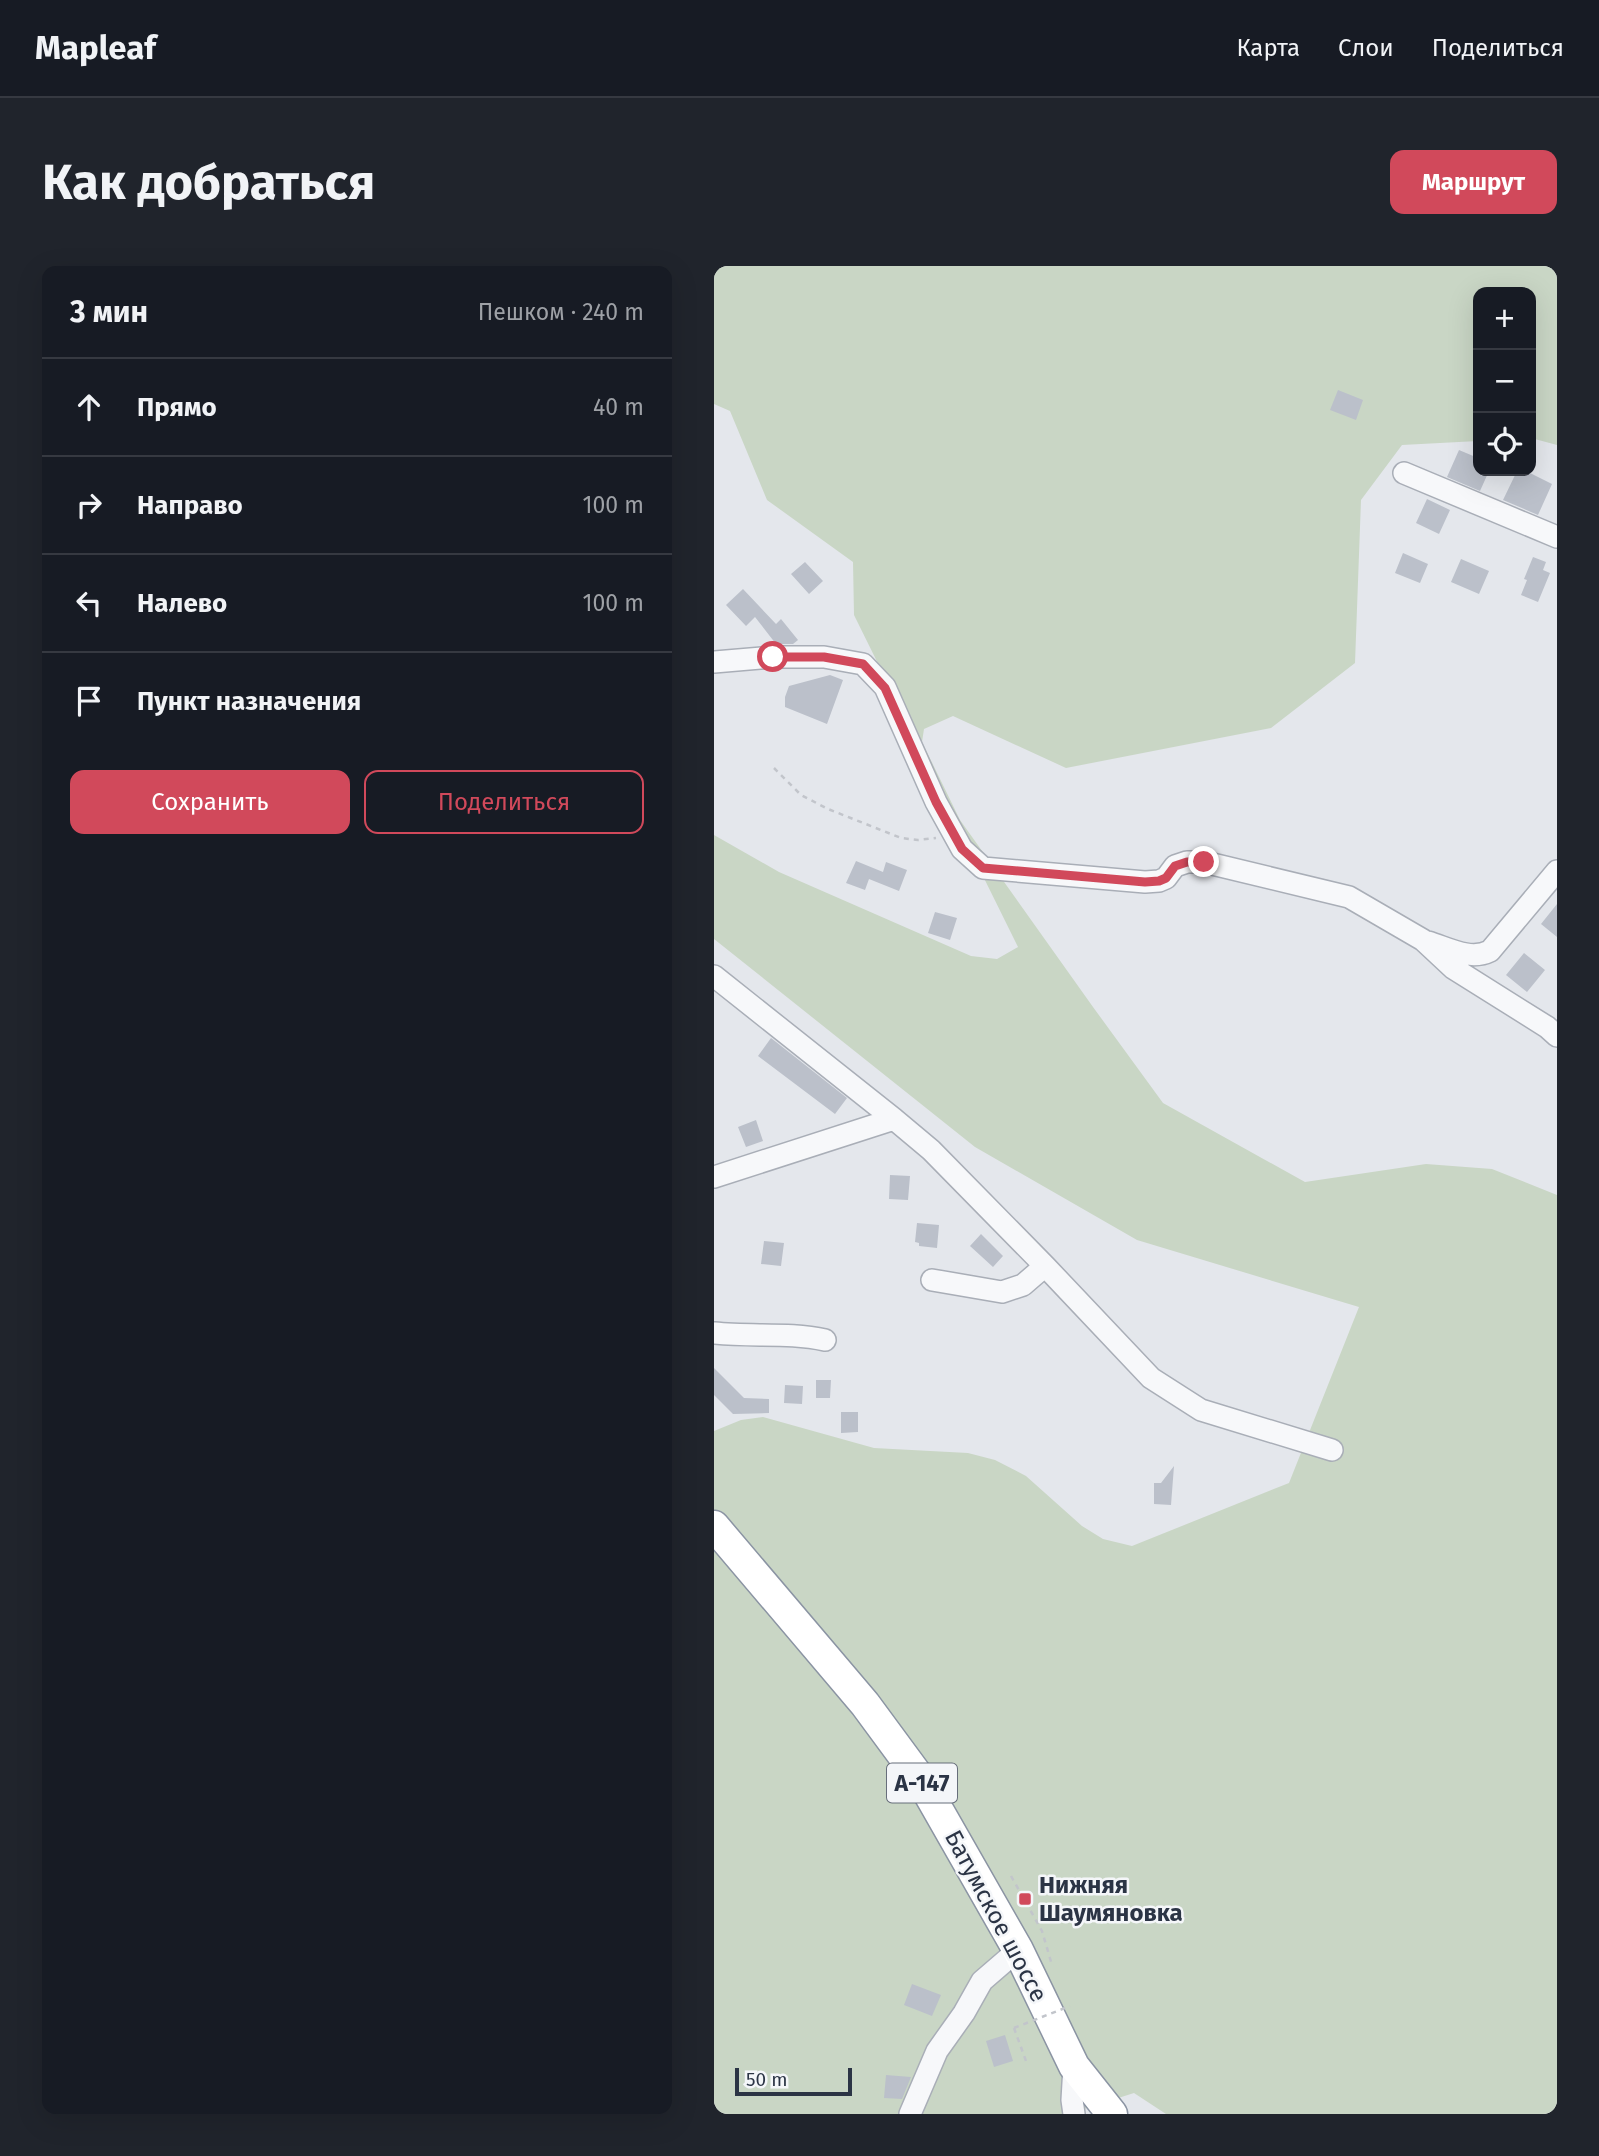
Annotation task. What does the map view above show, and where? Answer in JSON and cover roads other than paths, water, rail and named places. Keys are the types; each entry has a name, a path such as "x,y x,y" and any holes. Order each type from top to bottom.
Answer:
{"highway":[{"name":"Батумское шоссе","path":"714,1526 865,1704 920,1780 1018,1950 1074,2066 1112,2114"}],"street":[{"path":"1404,473 1557,537"},
{"path":"714,662 773,657 824,657 863,664 885,688 926,781 962,849 983,868 1145,882 1166,878 1175,866 1187,862 1217,865 1349,897 1423,940 1472,956 1490,951 1557,871"},
{"path":"1423,940 1453,968 1557,1036"},
{"path":"714,976 931,1150 1151,1378 1201,1410 1332,1450"},
{"path":"714,1177 894,1119"},
{"path":"932,1280 1002,1292 1023,1285 1045,1266"},
{"path":"714,1333 807,1336 825,1340"},
{"path":"910,2114 937,2051 964,2013 982,1981 1018,1950"},
{"path":"1074,2066 1074,2114"}],"place":[{"name":"Нижняя Шаумяновка","path":"1025,1899"}]}
